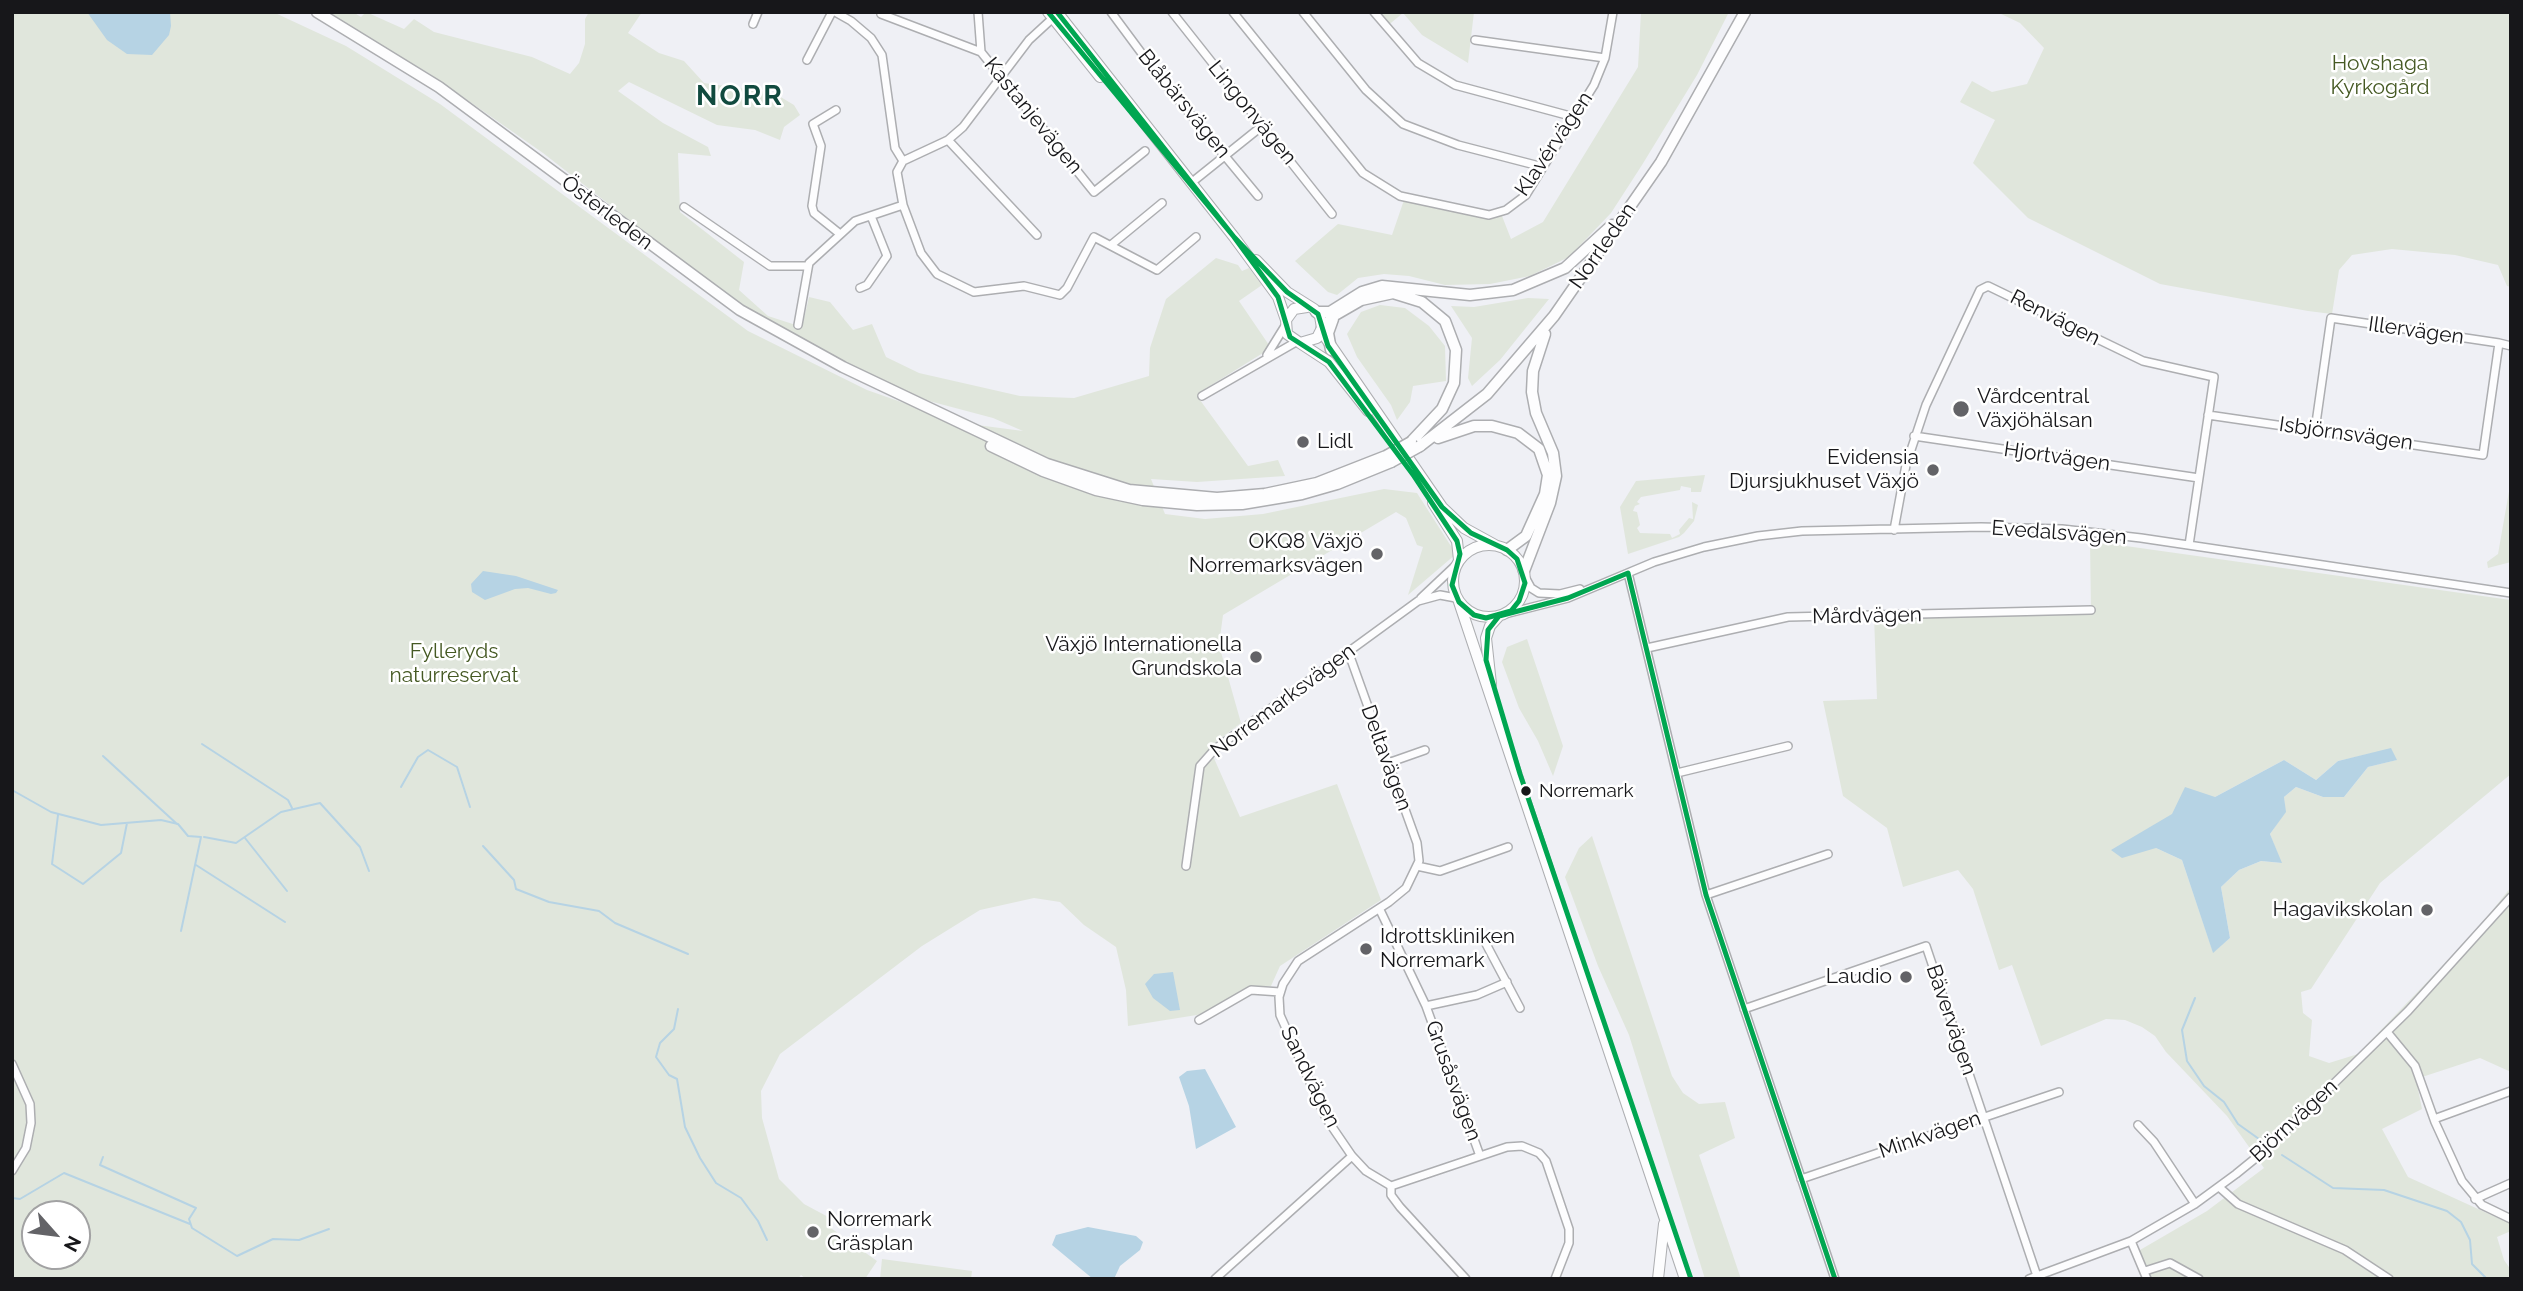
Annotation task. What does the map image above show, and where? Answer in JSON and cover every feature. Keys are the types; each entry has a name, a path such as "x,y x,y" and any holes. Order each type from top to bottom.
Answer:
{"highway":[{"name":"Österleden","path":"310,12 346,30"},
{"name":"Österleden","path":"317,12 449,94 740,310 875,383 892,396 1022,462 1078,484 1143,500 1197,505 1266,501 1328,487 1415,444"},
{"name":"Norrleden","path":"1415,444 1452,417 1501,373 1550,314 1676,127 1739,12"},
{"name":"Norrleden","path":"1415,444 1487,394 1554,316 1661,162 1745,12"},
{"path":"1312,309 1330,312 1362,292 1382,286 1470,295 1513,290 1565,268 1612,225"},
{"path":"1321,330 1335,315 1371,296 1393,293 1422,302 1449,327 1457,360 1454,383 1442,409 1415,444"},
{"path":"1331,350 1328,333 1335,315"},
{"path":"1525,574 1555,484 1553,453 1536,413 1532,381 1536,358 1554,316"},
{"path":"1415,444 1474,426 1510,430 1534,443 1546,465 1545,494 1526,536 1507,550"}],"main road":[{"path":"1055,14 1165,156 1191,178 1278,297 1290,337 1329,362 1384,432 1459,546 1452,585 1685,1279"},
{"path":"1234,237 1287,292 1312,309 1331,350 1442,507 1464,527 1507,550 1517,559 1525,574 1519,601 1490,626 1486,638 1492,687 1691,1279"},
{"path":"1285,323 1294,309 1312,309"},
{"path":"1298,342 1313,341 1321,330"},
{"path":"1458,562 1479,546 1495,545"},
{"path":"1457,600 1480,617 1502,615"},
{"path":"1658,1279 1663,1252 1664,1217"}],"street":[{"path":"752,24 758,12"},
{"path":"807,60 833,12 851,20 871,38 882,55 895,148 903,161"},
{"path":"851,20 856,12"},
{"name":"Kastanjevägen","path":"978,12 981,52 1094,192 1145,151"},
{"name":"Blåbärsvägen","path":"1111,12 1157,74 1258,196"},
{"name":"Lingonvägen","path":"1172,12 1332,214"},
{"name":"Klavérvägen","path":"1233,12 1363,173 1400,196 1489,215 1506,210 1526,195 1594,85 1605,58 1613,12"},
{"path":"1303,12 1366,90 1403,124 1446,141 1543,167"},
{"path":"1374,12 1418,62 1455,85 1574,117"},
{"path":"881,14 981,52"},
{"path":"1055,14 1029,40 1002,79 948,140 903,161 897,172 903,205 920,253 937,274 974,292 1024,286 1060,295 1067,288 1094,237 1157,270 1196,237"},
{"path":"1475,40 1605,58"},
{"path":"836,110 813,124 821,146 812,206 814,213 840,234"},
{"path":"1191,178 1262,126"},
{"path":"948,140 1037,235"},
{"path":"1111,245 1162,203"},
{"path":"798,325 808,266 855,221 903,205"},
{"path":"684,207 770,266 808,266"},
{"path":"860,288 867,285 887,256 872,216"},
{"name":"Renvägen","path":"1894,530 1898,495 1914,436 1939,374 1980,290 1988,286 2143,360 2214,377 2189,545"},
{"name":"Illervägen","path":"2315,430 2331,318 2499,343"},
{"path":"1264,359 1285,323"},
{"path":"1202,396 1298,342"},
{"path":"2499,343 2511,346"},
{"name":"Isbjörnsvägen","path":"2208,415 2483,455 2499,343"},
{"name":"Hjortvägen","path":"1914,436 2199,478"},
{"name":"Evedalsvägen","path":"1502,615 1569,598 1628,573 1704,547 1758,536 1802,531 2062,529 2511,593"},
{"path":"1418,601 1458,562"},
{"path":"1628,573 1706,895 1835,1279"},
{"name":"Evedalsvägen","path":"1525,574 1531,588 1546,594 1577,591 1611,580"},
{"name":"Norremarksvägen","path":"1186,866 1199,766 1215,750 1418,601 1440,595 1457,600"},
{"name":"Mårdvägen","path":"1647,648 1788,617 2091,610"},
{"name":"Deltavägen","path":"1349,651 1417,843 1417,866"},
{"path":"1677,773 1788,746"},
{"path":"1388,763 1425,750"},
{"path":"1199,1020 1251,990 1280,992 1287,975 1298,961 1380,910 1406,888 1417,866 1440,871 1508,847"},
{"path":"1706,895 1828,854"},
{"name":"Björnvägen","path":"2033,1278 2131,1241 2220,1190 2268,1148 2387,1032 2511,897"},
{"name":"Grusåsvägen","path":"1380,910 1426,1006 1480,1156"},
{"path":"1485,942 1520,1009"},
{"name":"Bävervägen","path":"1744,1009 1926,946 1984,1116 2033,1278"},
{"name":"Grusåsvägen","path":"1426,1006 1477,995 1507,982"},
{"name":"Sandvägen","path":"1280,992 1283,1022 1326,1118 1352,1156 1366,1171 1391,1186 1391,1195 1399,1207 1466,1279"},
{"path":"2387,1032 2415,1066 2453,1164 2475,1199 2511,1219"},
{"path":"12,1064 30,1104 32,1123 26,1148 12,1171"},
{"path":"2434,1119 2511,1091"},
{"name":"Minkvägen","path":"1801,1179 2059,1092"},
{"path":"2138,1125 2154,1142 2195,1204"},
{"path":"1391,1186 1507,1147 1522,1146 1539,1153 1546,1161 1569,1229 1569,1243 1556,1279"},
{"path":"1215,1279 1352,1156"},
{"path":"2475,1199 2511,1183"},
{"path":"2220,1190 2238,1204 2345,1250 2389,1279"},
{"path":"2131,1241 2146,1275 2170,1264 2199,1279"}],"green space":[{"name":"Fylleryds naturreservat","path":"12,12 273,12 346,46 440,104 748,331 867,390 941,416 977,425 1023,431 993,418 929,401 820,351 736,303 543,153 430,74 324,12 353,12 361,17 366,12 404,29 414,19 434,32 532,57 570,74 579,63 585,44 585,19 589,12 642,12 628,33 659,53 684,61 704,83 774,93 794,105 800,115 784,127 780,140 755,130 717,125 629,82 618,91 663,123 708,147 711,156 678,153 680,212 744,262 739,290 768,316 802,327 809,297 830,302 853,330 872,324 886,357 919,373 1020,396 1074,398 1149,376 1150,348 1166,299 1216,258 1238,265 1242,271 1249,268 1262,285 1239,301 1271,348 1205,389 1200,400 1248,466 1278,460 1285,476 1197,482 1151,479 1165,514 1205,519 1263,514 1384,489 1417,493 1456,554 1408,595 1423,547 1417,545 1406,518 1396,512 1223,615 1219,645 1241,723 1209,747 1240,817 1337,784 1381,900 1280,966 1271,986 1255,986 1203,1014 1128,1026 1126,990 1116,947 1084,925 1060,902 1034,898 980,910 922,946 780,1054 761,1091 762,1118 779,1179 804,1204 832,1219 828,1226 877,1261 865,1279 806,1279 801,1275 798,1279 12,1279"},
{"path":"1374,12 1474,12 1468,63 1422,35 1403,13 1386,27"},
{"path":"1641,12 1729,12 1697,75 1611,213 1569,257 1530,276 1490,284 1445,285 1409,276 1384,274 1358,278 1337,295 1328,292 1295,261 1338,224 1392,235 1404,200 1475,216 1502,216 1511,239 1543,222 1638,67"},
{"name":"Hovshaga Kyrkogård","path":"1997,12 2511,12 2511,287 2507,286 2498,265 2455,255 2392,249 2352,255 2339,270 2332,314 2308,311 2160,284 2028,218 1973,163 1995,120 1960,102 1972,81 1992,92 2027,84 2044,48 2020,23"},
{"path":"1528,298 1549,299 1500,360 1472,386 1468,378 1472,338 1451,306 1474,307"},
{"path":"1380,305 1405,308 1429,326 1445,346 1446,381 1413,386 1410,402 1397,420 1391,405 1357,357 1347,334 1361,312"},
{"path":"1705,475 1701,492 1691,492 1691,488 1681,486 1680,490 1641,497 1637,502 1640,504 1635,506 1633,511 1637,512 1640,525 1637,528 1640,533 1670,534 1672,538 1680,534 1679,530 1689,518 1693,519 1692,502 1698,505 1694,521 1679,537 1628,554 1620,507 1636,481"},
{"path":"2511,480 2511,562 2488,568 2487,562 2498,554"},
{"path":"2090,541 2511,600 2511,774 2380,883 2311,989 2301,992 2303,1013 2312,1020 2309,1056 2329,1063 2358,1054 2475,932 2511,887 2511,1072 2480,1058 2416,1079 2422,1109 2382,1129 2408,1177 2511,1224 2511,1231 2497,1237 2504,1260 2511,1270 2511,1279 2144,1279 2140,1250 2207,1211 2264,1168 2227,1116 2166,1052 2155,1036 2142,1027 2125,1020 2106,1019 2041,1046 2012,965 1999,970 1973,889 1958,870 1903,887 1887,828 1843,796 1823,701 1877,699 1874,616 2091,610","holes":["2391,749 2396,760 2368,767 2344,797 2323,797 2296,787 2284,797 2285,812 2270,834 2281,863 2261,861 2239,870 2221,887 2230,938 2213,952 2182,860 2156,848 2215,797 2284,760 2316,780 2338,761"]},
{"path":"1527,639 1563,746 1553,776 1538,741 1519,708 1502,662 1507,647"},
{"path":"1592,836 1672,1076 1683,1093 1699,1104 1725,1102 1735,1138 1699,1155 1741,1279 1705,1279 1629,1035 1598,966 1565,877 1579,848"},
{"name":"Norremark Gräsplan","path":"882,1259 972,1271 971,1279 880,1279"}],"water":[{"path":"87,12 170,12 169,35 152,55 127,54 107,40"},
{"path":"483,571 516,576 558,590 551,594 528,588 515,589 485,600 472,592 471,584"},
{"path":"2391,748 2397,760 2368,767 2344,797 2323,797 2296,787 2284,797 2286,812 2270,834 2282,863 2261,861 2239,870 2221,887 2230,938 2213,953 2182,860 2156,848 2122,858 2111,850 2172,814 2185,787 2215,797 2284,760 2316,780 2338,761"},
{"path":"1173,972 1180,1010 1170,1011 1153,998 1145,984 1154,974"},
{"path":"1205,1069 1236,1127 1196,1149 1189,1106 1179,1077 1187,1071"},
{"path":"1088,1227 1136,1236 1143,1242 1140,1250 1120,1266 1114,1279 1093,1279 1052,1245 1056,1235"}],"waterway":[{"path":"202,744 288,800 292,808"},
{"path":"401,787 418,757 428,750 457,767 470,807"},
{"path":"103,756 177,824"},
{"path":"12,790 51,812 101,825 161,820 178,824 188,836 201,837 181,931"},
{"path":"204,837 236,843 281,812 320,803 360,847 369,871"},
{"path":"58,815 52,864 83,884 121,853 127,823"},
{"path":"245,838 287,891"},
{"path":"483,846 514,880 516,889 549,902 599,911 615,923 688,954"},
{"path":"196,865 285,922"},
{"path":"2195,998 2182,1030 2187,1061 2204,1086 2224,1102 2238,1124 2266,1144"},
{"path":"678,1009 674,1029 660,1043 656,1057 669,1075 677,1079 685,1127 700,1158 716,1183 741,1198 758,1221 767,1240"},
{"path":"2282,1155 2333,1188 2384,1190 2447,1211 2461,1222 2470,1240 2472,1264 2487,1279"},
{"path":"103,1157 100,1165 196,1208 189,1219 192,1228 237,1256 273,1239 299,1240 329,1229"},
{"path":"12,1198 20,1199 64,1173 190,1224"}],"transit line":[{"path":"1048,12 1234,237"},
{"path":"1057,12 1234,237"},
{"path":"1234,237 1287,292 1318,314 1328,346 1442,507 1471,533 1507,550 1517,559 1525,583 1519,601 1511,611 1486,618 1474,615 1459,602 1452,585 1460,554 1457,541 1414,476 1329,362 1290,337 1278,297 1234,237"},
{"path":"1691,1279 1520,774 1486,660 1488,630 1499,616 1568,598 1628,573 1706,895 1835,1279"}],"place":[{"name":"Vårdcentral Växjöhälsan","path":"1961,409"},
{"name":"Lidl","path":"1303,442"},
{"name":"Evidensia Djursjukhuset Växjö","path":"1933,470"},
{"name":"OKQ8 Växjö Norremarksvägen","path":"1377,554"},
{"name":"Växjö Internationella Grundskola","path":"1256,657"},
{"name":"Norremark","path":"1526,791"},
{"name":"Hagavikskolan","path":"2427,910"},
{"name":"Idrottskliniken Norremark","path":"1366,949"},
{"name":"Laudio","path":"1906,977"},
{"name":"Norremark Gräsplan","path":"813,1232"}],"district":[{"name":"NORR","path":"740,97"}]}
